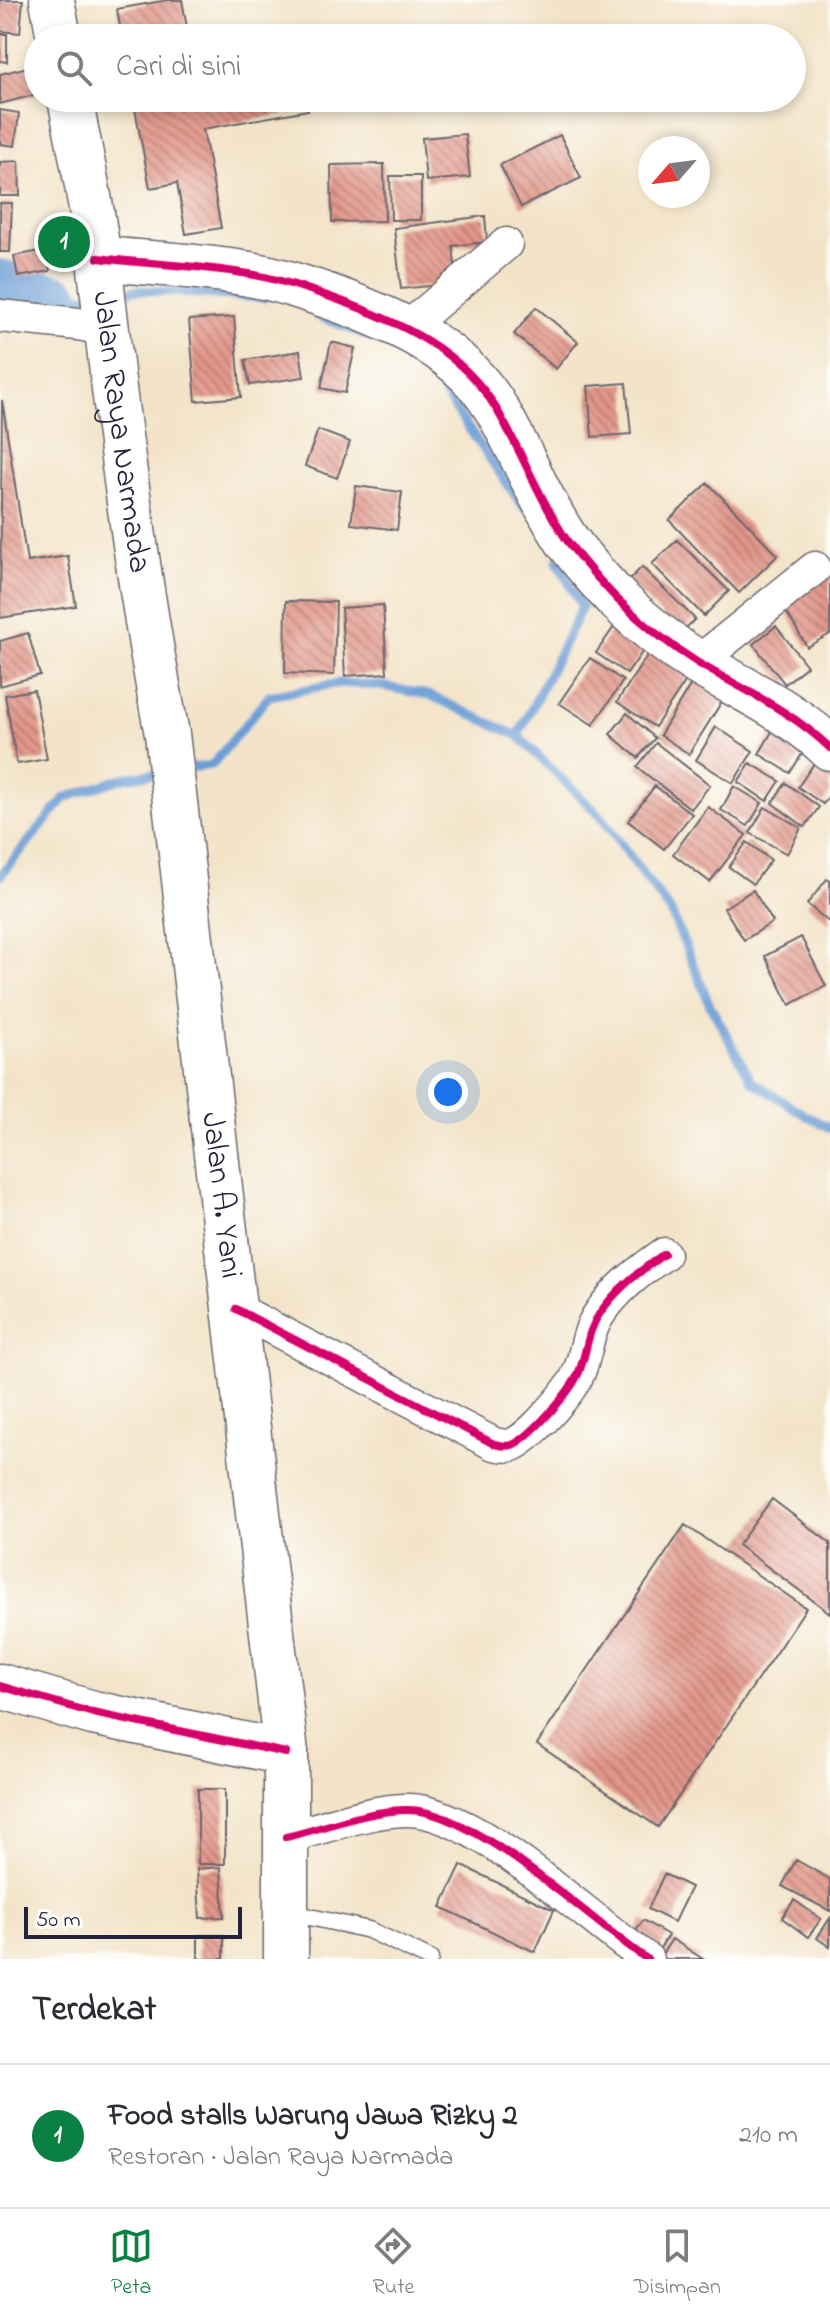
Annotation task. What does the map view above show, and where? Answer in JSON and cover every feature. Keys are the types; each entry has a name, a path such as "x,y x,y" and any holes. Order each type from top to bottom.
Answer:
{"main road":[{"path":"52,0 56,24"},
{"name":"Jalan Raya Narmada","path":"72,112 102,294 155,672"},
{"path":"102,294 186,265 251,274 309,288 407,328 460,364 483,388 566,538 618,600 663,639 697,663 772,703 830,748"},
{"name":"Jalan A. Yani","path":"155,672 171,771 286,1753 286,1959"},
{"path":"0,1686 93,1713 286,1753"}],"street":[{"path":"407,328 506,244"},
{"path":"0,316 78,324 102,294"},
{"path":"697,663 815,568"},
{"path":"236,1309 494,1444 505,1446 517,1442 571,1388 599,1314 620,1287 664,1254"},
{"path":"286,1837 378,1813 408,1809 432,1813 475,1831 647,1959"}],"lane":[{"path":"286,1911 369,1930 430,1959"}],"building":[{"path":"0,0 23,0 20,33 0,31"},
{"path":"182,0 186,24 120,24 117,9"},
{"path":"0,34 7,34 7,62 0,61"},
{"path":"24,68 24,98 0,104 0,74"},
{"path":"0,110 19,113 15,146 0,144"},
{"path":"136,112 297,112 203,129 221,228 186,234 177,183 150,188"},
{"path":"465,134 470,177 426,181 422,138"},
{"path":"560,135 581,178 521,207 500,165"},
{"path":"19,161 20,196 0,196 0,162"},
{"path":"384,164 385,221 332,222 331,165"},
{"path":"390,176 421,176 421,220 391,220"},
{"path":"0,203 12,203 10,252 0,252"},
{"path":"485,216 487,242 453,246 457,283 401,289 394,228"},
{"path":"46,250 50,271 18,277 14,256"},
{"path":"536,307 578,342 556,369 514,334"},
{"path":"234,317 241,397 196,401 189,320"},
{"path":"331,342 355,348 345,393 321,388"},
{"path":"300,351 304,377 250,385 245,360"},
{"path":"626,383 631,434 592,437 588,386"},
{"path":"2,400 27,562 68,556 76,606 0,618"},
{"path":"318,430 350,442 337,478 305,466"},
{"path":"708,483 778,555 739,593 669,520"},
{"path":"356,486 402,492 397,530 351,524"},
{"path":"677,540 729,591 704,616 652,564"},
{"path":"642,567 695,619 681,633 628,581"},
{"path":"828,574 830,634 807,647 780,601"},
{"path":"286,601 336,602 334,675 285,673"},
{"path":"383,605 387,673 345,676 341,608"},
{"path":"623,614 654,635 627,674 596,653"},
{"path":"776,626 807,666 785,684 753,644"},
{"path":"28,633 40,675 0,686 0,641"},
{"path":"654,645 693,670 655,727 617,702"},
{"path":"590,658 623,681 593,725 559,703"},
{"path":"699,671 729,690 689,754 660,735"},
{"path":"34,690 47,759 17,764 5,695"},
{"path":"627,713 655,738 638,758 610,734"},
{"path":"780,718 812,738 790,773 759,754"},
{"path":"716,727 753,751 733,783 696,760"},
{"path":"656,743 710,785 691,809 637,767"},
{"path":"817,759 830,768 830,794 823,804 798,787"},
{"path":"750,763 780,781 767,801 738,782"},
{"path":"786,783 819,807 805,827 772,803"},
{"path":"655,786 692,814 664,849 628,821"},
{"path":"734,786 762,803 748,826 721,810"},
{"path":"708,807 746,835 710,882 673,854"},
{"path":"765,807 801,828 787,854 750,833"},
{"path":"747,842 771,860 753,884 729,867"},
{"path":"827,879 830,881 830,923 807,904"},
{"path":"753,890 773,922 744,940 724,908"},
{"path":"801,937 826,986 790,1005 765,956"},
{"path":"772,1499 830,1543 830,1613 738,1545"},
{"path":"685,1525 806,1608 658,1827 537,1744"},
{"path":"198,1789 225,1789 225,1864 198,1864"},
{"path":"796,1860 830,1879 830,1911 782,1886"},
{"path":"461,1865 554,1910 535,1952 441,1907"},
{"path":"221,1867 224,1917 200,1918 197,1869"},
{"path":"664,1874 691,1887 674,1922 648,1909"},
{"path":"794,1900 821,1919 808,1937 782,1918"},
{"path":"830,1918 830,1947 817,1938"},
{"path":"643,1920 668,1935 654,1958 629,1943"},
{"path":"198,1935 224,1935 224,1959 198,1959"},
{"path":"672,1939 703,1959 659,1959"}],"waterway":[{"path":"0,285 56,301"},
{"path":"115,293 139,290 264,298"},
{"path":"56,301 93,296"},
{"path":"316,315 389,345 432,376 524,508"},
{"path":"518,736 582,607 557,561"},
{"path":"182,769 212,765 269,696 340,683 381,686 429,695 518,736 601,817 671,912 710,1005 752,1081 830,1128"},
{"path":"0,876 65,798 123,778 160,773"}],"cycle path":[{"path":"98,258 211,269 271,279 360,308 427,341 466,371 483,389 566,539 617,599 676,649 783,711 830,748"},
{"path":"236,1309 494,1444 509,1446 520,1441 539,1424 568,1390 579,1372 592,1327 607,1304 629,1280 664,1254"},
{"path":"0,1686 93,1713 286,1753"},
{"path":"286,1837 375,1813 405,1810 433,1814 463,1827 530,1869 647,1959"}],"place":[{"name":"Food stalls Warung Jawa Rizky 2","path":"64,242"}]}
